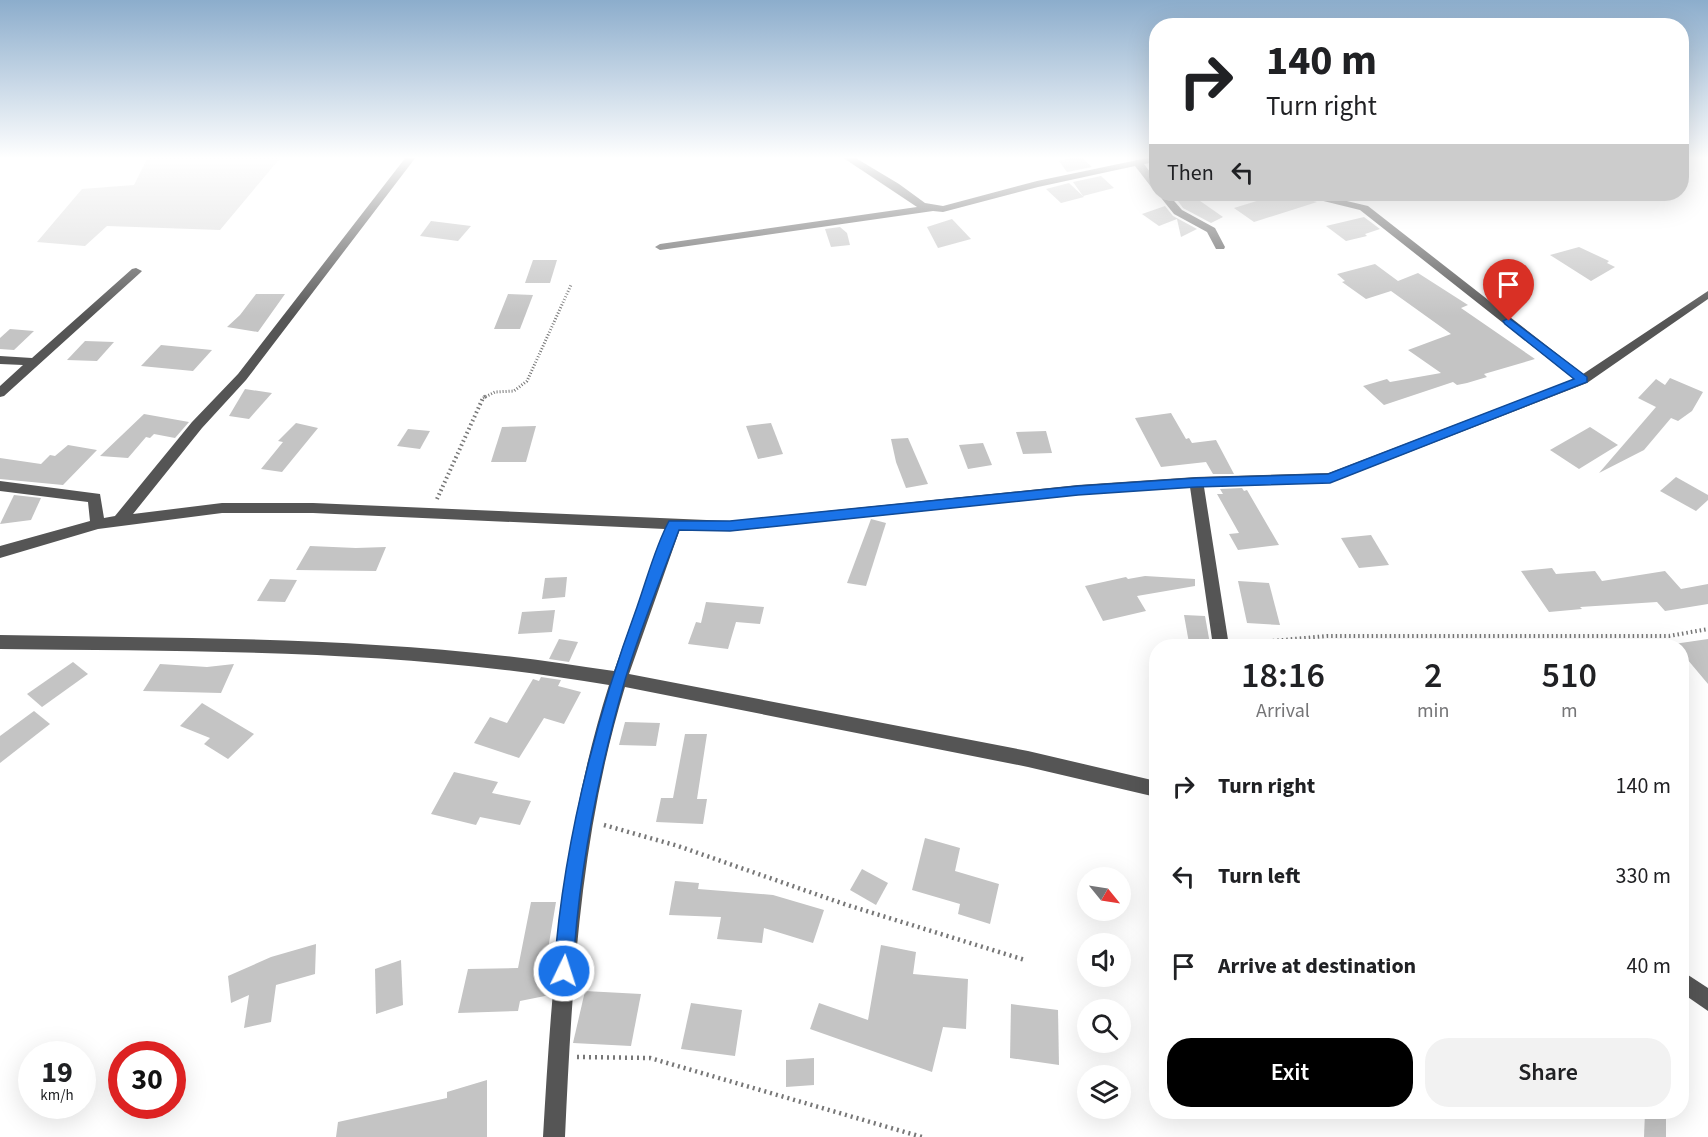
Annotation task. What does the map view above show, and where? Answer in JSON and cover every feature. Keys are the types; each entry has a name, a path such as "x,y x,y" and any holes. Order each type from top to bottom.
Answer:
{"street":[{"path":"120,520 197,425 242,376 370,210"},
{"path":"660,247 920,210"},
{"path":"1176,210 1210,230 1220,247"},
{"path":"1367,210 1583,380"},
{"path":"0,393 136,272"},
{"path":"0,552 98,524 222,508 313,508 730,526 1078,490 1196,482 1330,478 1583,380 1708,294"},
{"path":"0,360 34,362"},
{"path":"1196,482 1220,639"},
{"path":"0,486 95,498 98,524"},
{"path":"554,1137 566,928 583,819 618,680 674,525"},
{"path":"0,642 222,645 399,654 505,663 618,680 1028,759 1149,787"},
{"path":"1689,986 1708,1001"}],"path":[{"path":"431,514 483,398 495,392 514,391 527,381 571,285"},
{"path":"1295,639 1327,636 1669,636 1708,629"},
{"path":"583,819 678,846 847,905 1025,960"},
{"path":"558,1057 650,1058 922,1137"}],"shaded area":[{"path":"64,210 237,210 220,230 107,226 85,246 37,242"}],"building":[{"path":"1153,210 1168,210 1173,216 1197,229 1181,237 1177,219 1159,226 1142,214"},
{"path":"1187,210 1213,210 1223,217 1211,223"},
{"path":"1237,210 1292,210 1254,222"},
{"path":"1364,217 1380,229 1365,234 1367,236 1346,241 1326,226"},
{"path":"952,219 971,239 938,248 927,227"},
{"path":"431,221 471,226 458,241 420,236"},
{"path":"840,227 847,233 850,245 831,247 825,229"},
{"path":"1579,247 1609,261 1607,263 1615,267 1591,281 1550,255"},
{"path":"533,260 557,260 550,283 525,283"},
{"path":"1375,264 1398,281 1418,273 1468,305 1461,308 1535,359 1484,374 1487,377 1457,385 1453,382 1384,405 1363,386 1387,379 1390,382 1441,373 1408,350 1451,334 1391,291 1366,299 1342,282 1345,281 1337,274"},
{"path":"256,294 285,294 258,332 227,327 240,315"},
{"path":"508,294 533,295 520,329 494,329"},
{"path":"10,329 34,331 14,350 0,349 0,338"},
{"path":"85,341 114,342 97,361 67,360"},
{"path":"161,345 212,350 193,371 141,366"},
{"path":"1670,378 1703,392 1692,411 1678,421 1671,418 1644,450 1599,473 1656,407 1638,398 1656,379 1665,385"},
{"path":"245,389 272,393 249,419 229,416"},
{"path":"1171,413 1186,439 1189,438 1192,443 1216,440 1234,474 1213,474 1206,462 1161,467 1135,418"},
{"path":"144,414 189,422 175,438 154,434 150,438 146,437 128,458 100,456"},
{"path":"296,423 318,428 282,472 261,469 283,442 278,441"},
{"path":"771,423 783,454 758,459 746,426"},
{"path":"536,426 526,462 491,462 502,427"},
{"path":"1590,427 1618,445 1579,469 1550,450"},
{"path":"408,429 430,431 420,449 397,446"},
{"path":"1046,431 1052,453 1023,454 1016,432"},
{"path":"908,438 928,484 906,488 896,462 891,439"},
{"path":"983,443 992,465 968,469 959,445"},
{"path":"68,445 97,450 63,485 0,479 0,458 41,464 50,455 55,456"},
{"path":"1676,477 1708,495 1708,500 1696,511 1660,491"},
{"path":"1242,488 1244,491 1247,490 1279,545 1238,550 1229,534 1239,533 1217,494 1223,494 1220,489"},
{"path":"14,495 41,498 31,520 0,524"},
{"path":"871,519 886,523 866,586 847,583"},
{"path":"1371,535 1389,565 1359,568 1341,538"},
{"path":"310,546 386,547 376,571 296,570"},
{"path":"1552,568 1556,574 1595,571 1602,581 1665,571 1681,589 1708,584 1708,604 1665,611 1657,602 1580,607 1582,609 1549,612 1521,571"},
{"path":"1145,576 1195,579 1195,586 1137,596 1146,611 1103,621 1085,586 1126,577 1128,579"},
{"path":"567,577 565,597 542,599 545,578"},
{"path":"270,579 297,580 285,602 257,601"},
{"path":"1238,581 1269,583 1280,625 1247,623"},
{"path":"706,602 764,607 760,624 736,622 728,649 688,644 696,622 701,623"},
{"path":"555,610 552,632 518,634 522,612"},
{"path":"1184,615 1205,616 1209,639 1188,639"},
{"path":"559,639 578,642 569,662 549,659"},
{"path":"1708,639 1708,684 1689,661 1689,642"},
{"path":"73,662 88,674 42,707 27,694"},
{"path":"160,664 207,667 234,664 221,693 143,691"},
{"path":"541,677 561,680 558,686 581,692 564,724 544,718 519,758 474,743 490,717 507,723 533,679 539,681"},
{"path":"202,703 254,734 228,759 204,744 210,738 180,726"},
{"path":"34,711 50,724 0,763 0,736"},
{"path":"625,722 660,723 656,746 619,745"},
{"path":"685,734 707,734 697,799 707,799 703,824 656,822 661,798 673,798"},
{"path":"454,772 498,782 492,793 531,801 520,825 480,817 476,825 431,814"},
{"path":"925,838 960,848 955,871 999,884 990,924 958,914 960,904 912,890"},
{"path":"862,869 888,883 876,905 850,890"},
{"path":"675,881 699,883 698,889 773,895 824,910 813,943 764,928 762,943 717,939 721,917 669,915"},
{"path":"531,902 556,902 546,961 550,960 550,995 520,1001 518,1011 458,1013 468,969 518,968"},
{"path":"316,944 315,974 276,985 271,1022 244,1028 249,995 231,1003 228,976 271,957"},
{"path":"881,945 916,952 913,974 968,979 966,1029 943,1027 932,1072 810,1029 819,1003 868,1020"},
{"path":"401,960 403,1005 376,1014 375,969"},
{"path":"585,991 641,994 631,1046 573,1043"},
{"path":"691,1003 742,1010 735,1056 681,1049"},
{"path":"1011,1004 1058,1010 1059,1065 1010,1058"},
{"path":"814,1058 814,1085 786,1087 786,1060"},
{"path":"487,1080 487,1137 336,1137 338,1122 447,1098 447,1092"},
{"path":"1645,1119 1666,1119 1666,1137 1644,1137"}],"route":[{"path":"564,971 566,928 583,819 618,680 674,525 730,526 1078,490 1196,482 1330,478 1583,380 1509,321"}]}
